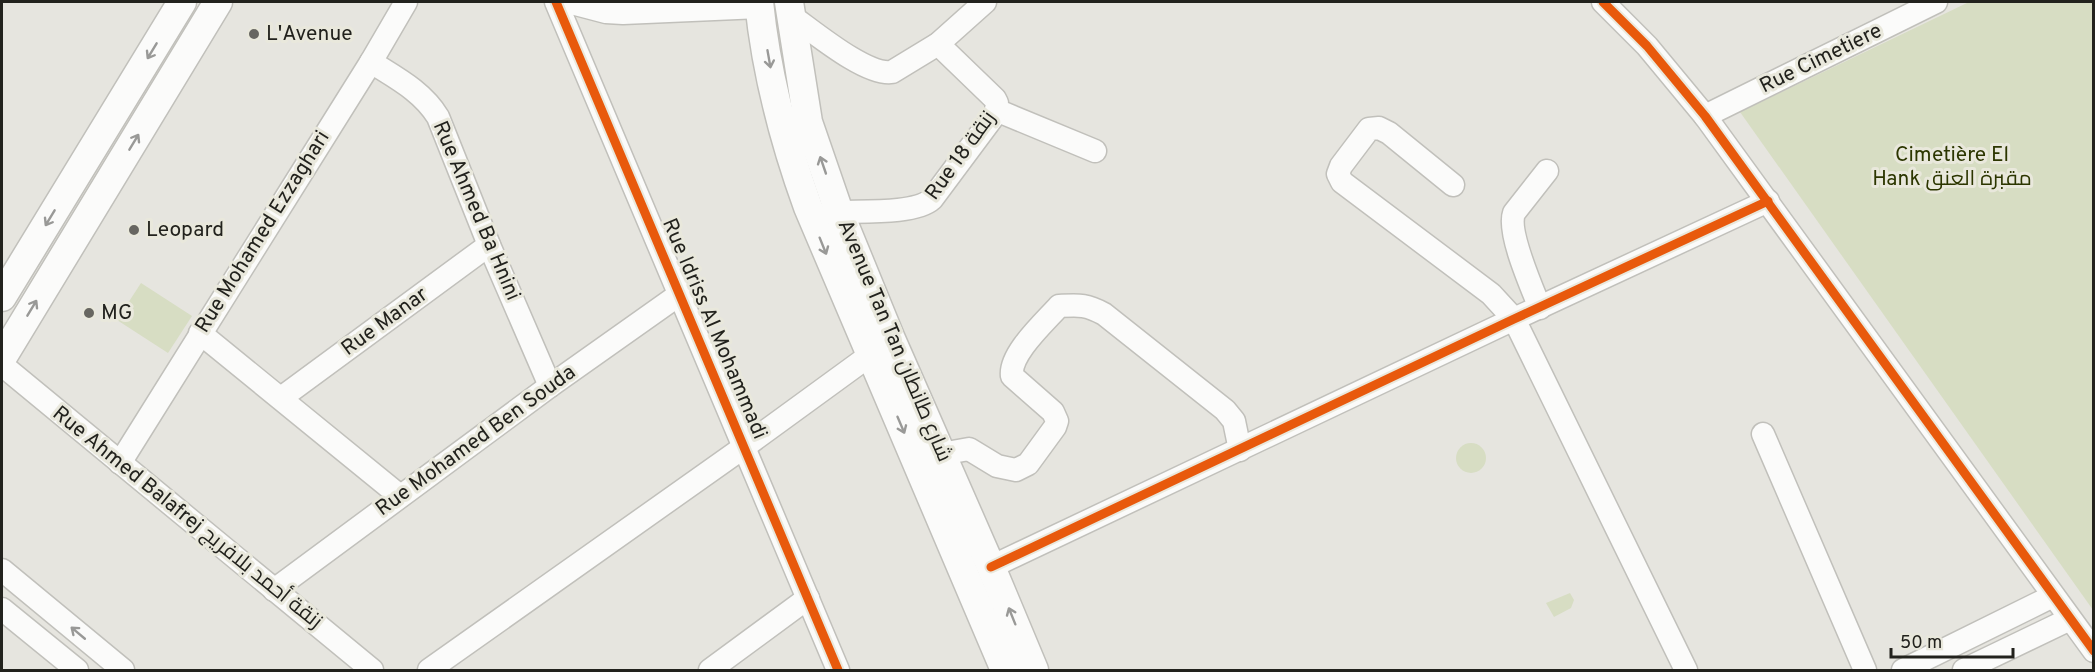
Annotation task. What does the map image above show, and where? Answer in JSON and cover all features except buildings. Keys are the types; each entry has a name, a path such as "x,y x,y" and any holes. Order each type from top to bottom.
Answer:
{"main road":[{"path":"4,285 182,2"},
{"path":"2,358 218,2"},
{"name":"Avenue Tan Tan شارع طانطان","path":"759,4 773,86 792,162 830,264 881,347 941,454 1034,670"},
{"name":"Avenue Tan Tan شارع طانطان","path":"790,8 808,122 881,347 1005,670"}],"street":[{"name":"Rue Mohamed Ezzaghari","path":"120,463 371,62 406,2"},
{"name":"Rue Idriss Al Mohammadi","path":"556,2 838,670"},
{"path":"568,2 606,12 623,13 759,4"},
{"path":"790,8 856,61 878,71 892,72 938,44 985,2"},
{"path":"1603,2 1647,46 1705,116 2094,651"},
{"name":"Rue Cimetiere","path":"1705,116 1908,8 1936,2"},
{"name":"Rue 18 زنقة","path":"839,213 909,209 926,205 966,154 996,110 995,99 938,44"},
{"name":"Rue Ahmed Ba Hnini","path":"371,62 420,94 431,105 446,135 489,245 550,386"},
{"path":"996,110 1095,151"},
{"path":"1453,184 1389,133 1379,128 1370,129 1341,166 1338,174 1342,182 1491,294 1514,319 1686,670"},
{"path":"1540,308 1524,267 1511,221 1514,213 1547,171"},
{"path":"991,567 1768,201"},
{"name":"Rue Manar","path":"281,398 489,245"},
{"name":"Rue Mohamed Ben Souda","path":"274,590 550,386 680,294"},
{"path":"941,454 969,449 997,466 1016,470 1028,464 1058,421 1053,412 1012,376 1011,368 1016,356 1059,306 1073,305 1090,306 1104,315 1225,410 1234,421 1240,450"},
{"path":"200,333 400,496"},
{"path":"429,670 881,347"},
{"name":"Rue Ahmed Balafrej زنقة أحمد بلافريج","path":"2,365 372,670"},
{"path":"1763,434 1865,670"},
{"path":"2,570 123,670"},
{"path":"1903,670 2054,596"},
{"path":"710,670 808,598"},
{"path":"2,609 77,670"},
{"path":"1964,670 2070,619"}],"green space":[{"name":"Cimetière El Hank مقبرة العنق","path":"1969,2 2093,2 2093,610 1740,112"},
{"path":"141,283 192,316 168,353 117,320"},
{"path":"1471,443 1477,444 1485,452 1485,464 1477,472 1471,473 1465,472 1457,464 1456,458 1457,452 1465,444"},
{"path":"1570,593 1574,600 1571,608 1554,617 1546,603"}],"cycle path":[{"path":"556,2 838,670"},
{"path":"1603,2 1647,46 1705,116 2094,651"},
{"path":"991,567 1768,201"}],"place":[{"name":"L'Avenue","path":"254,34"},
{"name":"Leopard","path":"134,230"},
{"name":"MG","path":"89,313"}]}
